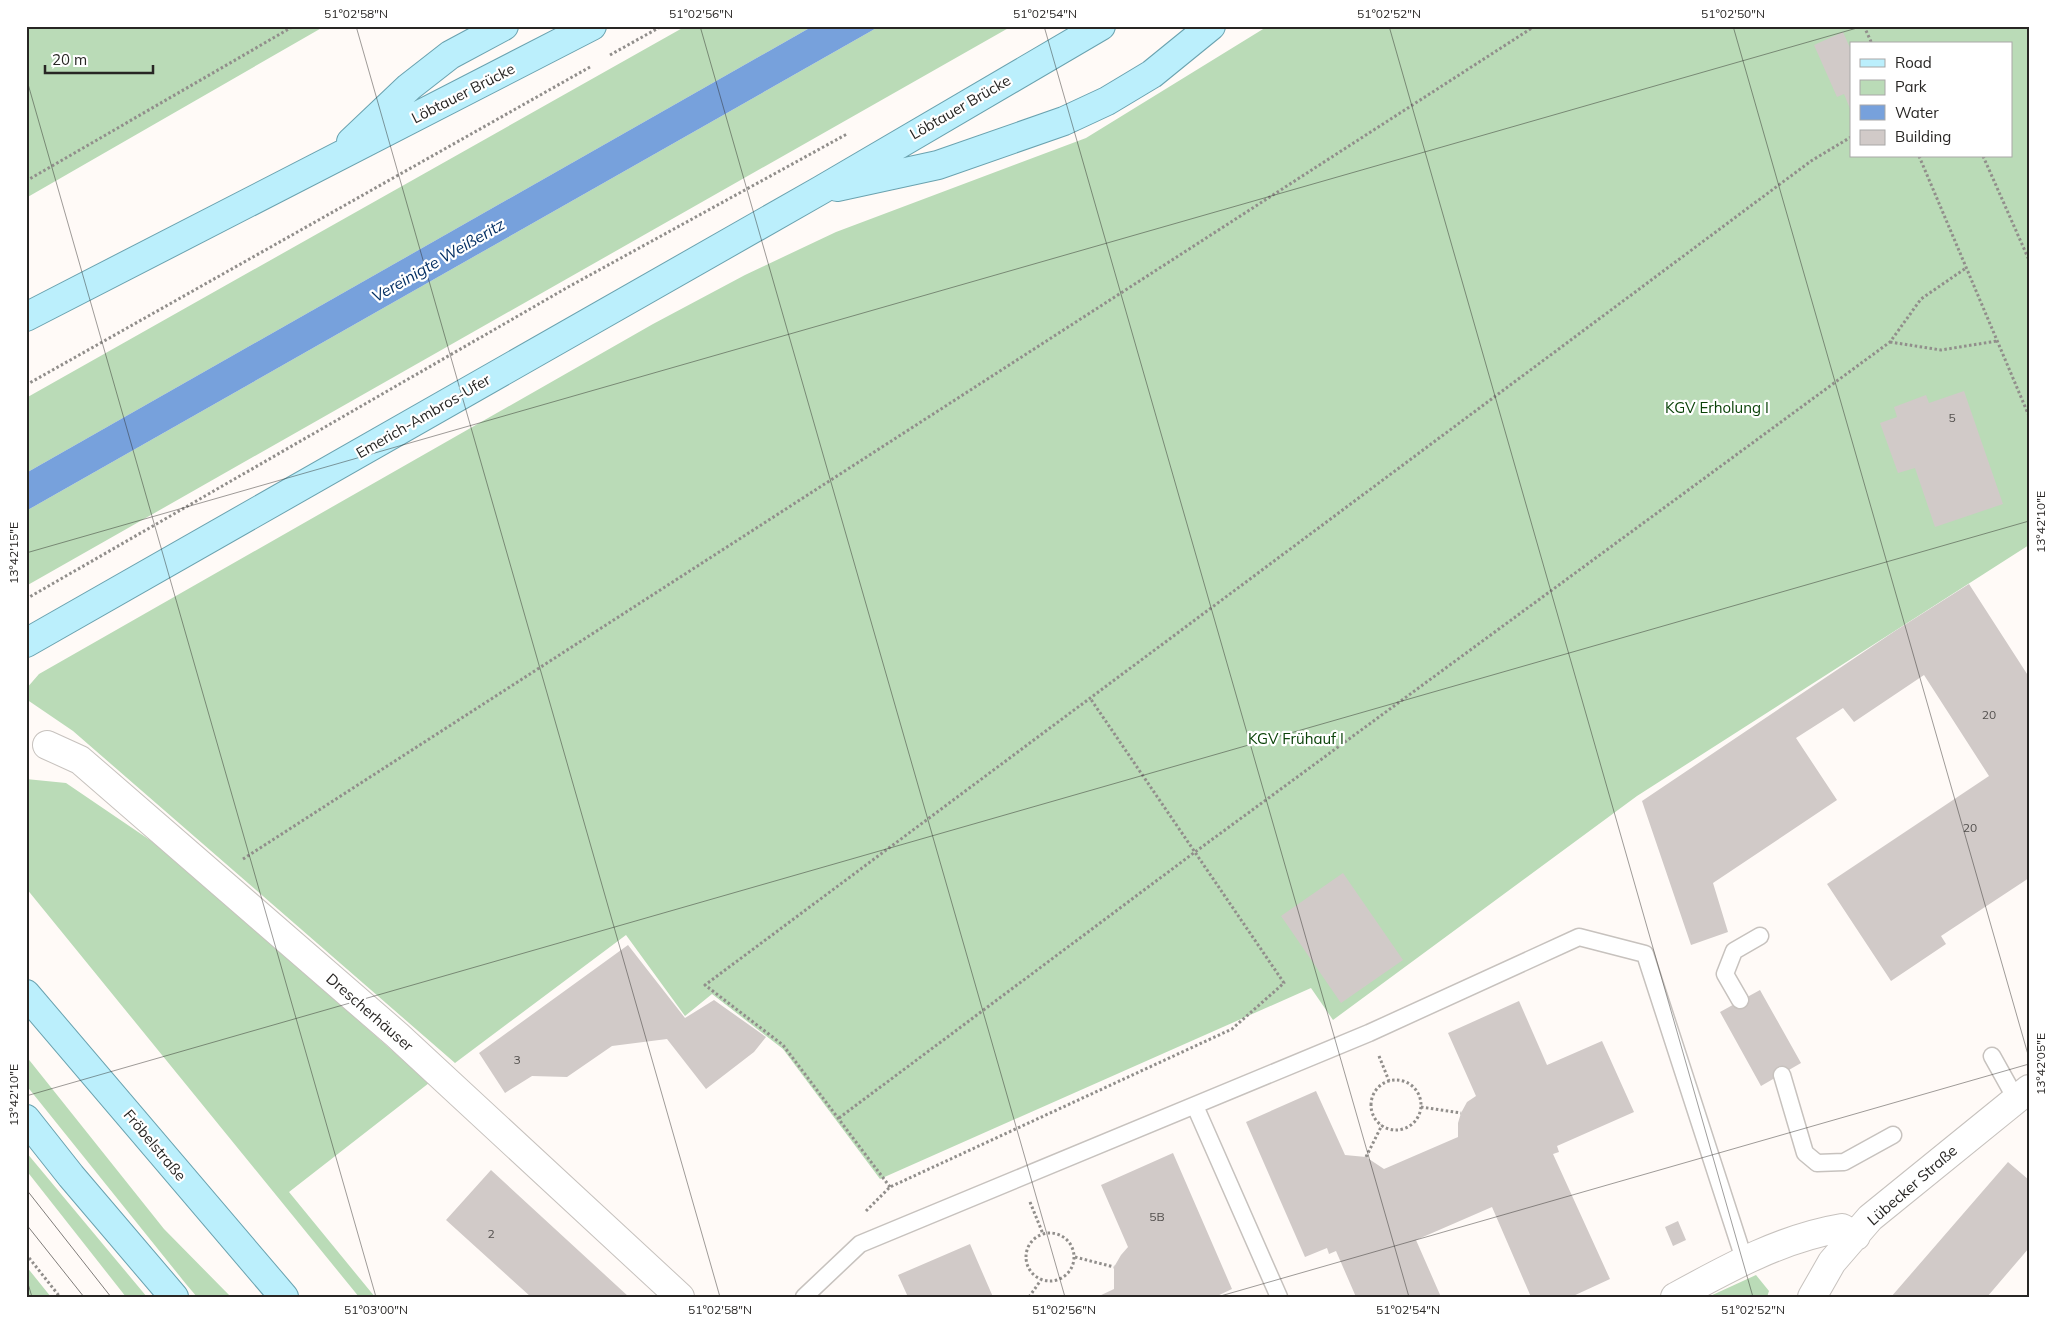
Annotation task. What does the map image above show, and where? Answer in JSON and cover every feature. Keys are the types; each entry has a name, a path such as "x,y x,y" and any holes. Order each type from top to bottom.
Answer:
{"main road":[{"path":"26,317 334,159 374,118 443,60 504,26"},
{"name":"Löbtauer Brücke","path":"334,159 592,26"},
{"name":"Löbtauer Brücke","path":"821,190 1101,26"},
{"path":"821,190 892,177 938,165 1064,121 1106,102 1152,74 1211,26"},
{"name":"Emerich-Ambros-Ufer","path":"26,643 821,190"},
{"name":"Fröbelstraße","path":"26,994 284,1297"},
{"path":"26,1119 71,1176 174,1297"}],"street":[{"name":"Drescherhäuser","path":"47,745 80,760 397,1035 680,1297"},
{"name":"Lübecker Straße","path":"1812,1297 1832,1262 1870,1218 2022,1094"},
{"path":"1675,1297 1744,1259 1827,1230 1842,1228 1856,1236"}],"lane":[{"path":"1740,1000 1725,974 1734,951 1760,936"},
{"path":"804,1297 860,1244 1369,1033 1579,937 1645,954 1744,1259"},
{"path":"1992,1056 2022,1094"},
{"path":"1782,1075 1805,1154 1817,1163 1844,1162 1892,1135"},
{"path":"1195,1106 1279,1297"}],"path":[{"path":"26,181 294,26"},
{"path":"604,59 662,26"},
{"path":"215,877 1535,26"},
{"path":"1864,26 1871,42"},
{"path":"26,385 595,64"},
{"path":"26,599 562,291 849,133"},
{"path":"890,1187 783,1045 705,985 1811,161 1850,138"},
{"path":"1920,158 2029,416"},
{"path":"1984,158 2029,260"},
{"path":"839,1118 1195,852 1890,342 1921,299 1966,268"},
{"path":"1890,342 1941,350 1997,341"},
{"path":"864,1213 890,1187 966,1149 1232,1029 1284,983 1090,698"},
{"path":"1400,1080 1414,1087 1421,1106 1418,1116 1408,1127 1391,1129 1382,1125 1377,1120 1372,1108 1373,1096 1379,1086 1389,1081 1400,1080"},
{"path":"1421,1106 1461,1113"},
{"path":"1366,1157 1382,1125"},
{"path":"1021,1178 1043,1234"},
{"path":"1051,1233 1065,1238 1072,1246 1075,1257 1070,1272 1064,1278 1054,1282 1041,1280 1031,1272 1026,1260 1030,1243 1043,1234 1051,1233"},
{"path":"26,1254 60,1297"},
{"path":"1075,1257 1114,1267"},
{"path":"1029,1297 1041,1280"}],"green space":[{"path":"26,26 325,26 26,198"},
{"path":"686,26 813,26 26,473 26,398"},
{"path":"880,26 1012,26 26,586 26,511"},
{"name":"KGV Erholung I","path":"1268,26 2029,26 2029,545 1637,796 1333,1020 1311,988 880,1179 783,1049 712,994 685,1016 626,935 455,1063 73,731 26,699 26,689 39,674 653,324 745,275 836,232 1086,138"},
{"path":"26,779 66,783 166,851 429,1083 289,1192 375,1297 359,1297 26,888"},
{"path":"26,1056 164,1229 231,1297 197,1297 26,1085"},
{"path":"26,1152 147,1297 126,1297 26,1170"},
{"path":"26,1266 51,1297 26,1297"},
{"path":"1756,1275 1769,1291 1767,1297 1708,1297"}],"water":[{"name":"Vereinigte Weißeritz","path":"813,26 880,26 26,511 26,473"}],"building":[{"path":"1843,32 1850,48 1850,109 1844,94 1837,97 1814,45"},
{"path":"1964,391 2003,504 1935,527 1915,468 1898,473 1880,423 1897,417 1894,407 1926,395 1929,403"},
{"path":"1969,584 2029,677 2029,878 1941,936 1946,944 1891,981 1827,884 1989,776 1924,675 1854,722 1843,708 1796,738 1837,800 1713,883 1728,932 1691,945 1642,801 1895,631"},
{"path":"1343,873 1403,960 1341,1003 1281,916"},
{"path":"628,945 685,1018 714,1000 766,1037 754,1052 706,1089 667,1039 612,1046 567,1077 532,1076 505,1093 479,1053"},
{"path":"1760,990 1801,1063 1761,1086 1720,1012"},
{"path":"1519,1001 1547,1065 1602,1041 1634,1112 1557,1146 1559,1152 1553,1154 1610,1279 1571,1297 1531,1297 1492,1207 1416,1240 1441,1297 1356,1297 1336,1251 1329,1254 1327,1248 1305,1257 1246,1122 1316,1091 1345,1155 1366,1157 1384,1169 1458,1137 1458,1123 1461,1113 1467,1102 1476,1096 1448,1033"},
{"path":"1173,1153 1232,1289 1215,1297 1097,1297 1114,1289 1114,1267 1128,1247 1101,1185"},
{"path":"2008,1162 2029,1180 2029,1248 1987,1297 1891,1297"},
{"path":"491,1170 629,1297 531,1297 446,1220"},
{"path":"1678,1221 1686,1240 1673,1246 1665,1227"},
{"path":"970,1244 993,1297 908,1297 898,1275"}],"tram line":[{"path":"26,1189 111,1297"},
{"path":"26,1224 84,1297"}],"park label":[{"name":"KGV Frühauf I","path":"1296,738"}]}
